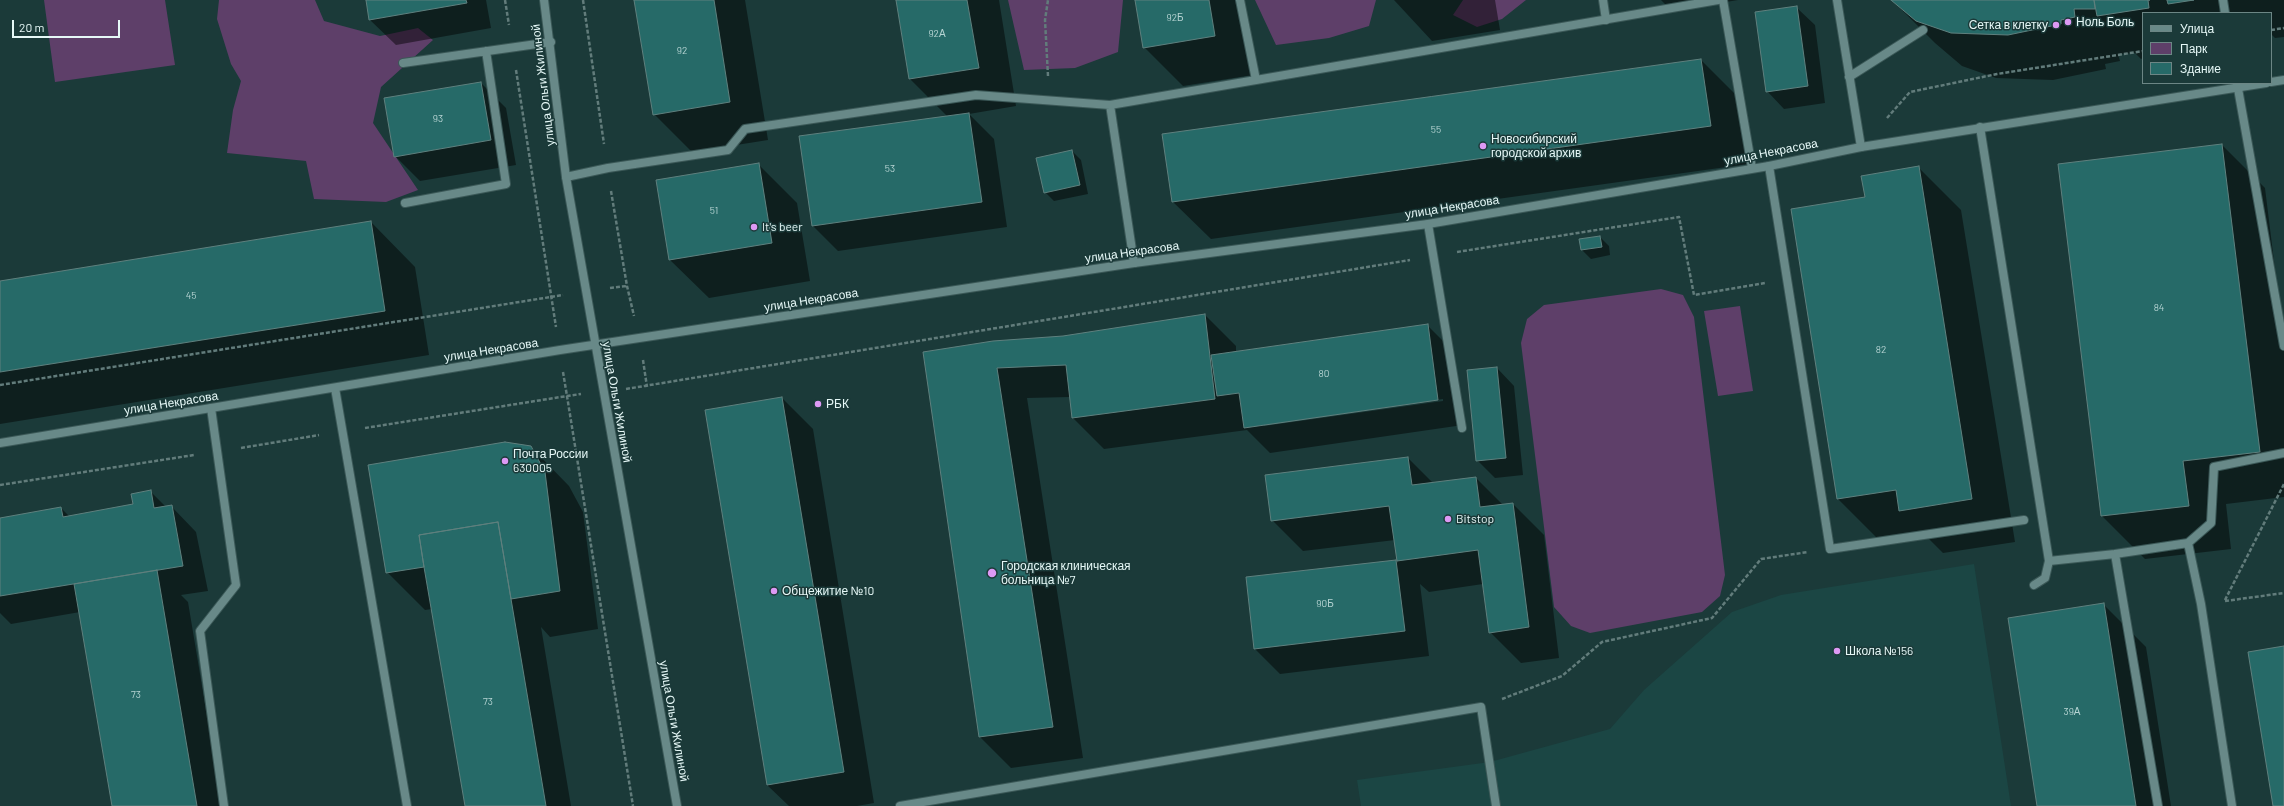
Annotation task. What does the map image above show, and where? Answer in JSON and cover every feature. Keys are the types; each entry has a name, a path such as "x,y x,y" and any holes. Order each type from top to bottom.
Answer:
{"street":[{"name":"улица Ольги Жилиной","path":"544,0 551,42 566,177 585,292 677,806"},
{"path":"1240,0 1256,80"},
{"path":"1603,0 1606,20"},
{"path":"566,177 608,168 728,150 745,129 976,95 1110,105 1718,0"},
{"path":"1723,0 1752,168"},
{"path":"1837,0 1860,147"},
{"path":"2223,0 2225,12"},
{"path":"1849,77 1923,30"},
{"path":"403,63 551,42"},
{"path":"405,203 506,184 486,52"},
{"path":"2272,82 2284,80"},
{"name":"улица Некрасова","path":"0,443 595,346 1134,263 1428,224 1768,166 1860,147 2238,85 2252,84"},
{"path":"2238,85 2284,346"},
{"path":"1110,105 1134,263"},
{"path":"1980,127 2049,561 2045,578 2034,585"},
{"path":"1768,166 1830,548 2024,520"},
{"path":"1428,224 1462,428"},
{"path":"335,388 407,806"},
{"path":"211,408 236,584 200,631 224,806"},
{"path":"2049,561 2115,554 2188,543 2211,523 2214,467 2284,453"},
{"path":"2188,543 2201,604 2232,806"},
{"path":"2115,554 2158,806"},
{"path":"900,806 1481,707 1496,806"}],"path":[{"path":"1048,0 1045,20 1049,101"},
{"path":"2272,30 2284,28"},
{"path":"1860,147 1910,92 1997,74 2142,51"},
{"path":"0,385 627,286"},
{"path":"0,485 567,396 633,806"},
{"path":"2225,601 2284,484"},
{"path":"1481,707 1562,676 1602,642 1712,618 1761,559 1830,548"},
{"path":"2201,604 2284,593"}],"shaded area":[{"name":"Школа №156","path":"1974,564 2011,806 1361,806 1357,780 1490,762 1610,729 1644,690 1732,612 1781,595"}],"green space":[{"path":"44,0 165,0 175,65 55,82"},
{"path":"219,0 315,0 324,21 380,36 418,28 433,40 381,87 373,123 418,190 386,202 314,199 306,161 227,153 233,110 241,81 231,64 217,19"},
{"path":"1008,0 1123,0 1118,52 1075,68 1024,70"},
{"path":"1255,0 1376,0 1369,26 1329,38 1276,45"},
{"path":"1463,0 1526,0 1502,19 1477,27 1453,15"},
{"path":"1661,289 1683,295 1694,317 1725,575 1720,596 1702,612 1590,633 1571,626 1554,607 1521,343 1527,319 1544,305"},
{"path":"1740,306 1753,391 1718,396 1704,311"}],"building":[{"path":"366,0 466,0 467,3 369,20"},
{"path":"634,0 714,0 730,102 653,115"},
{"path":"896,0 967,0 979,68 909,79"},
{"path":"1135,0 1209,0 1215,36 1143,48"},
{"path":"1891,0 2094,0 2095,9 2074,9 2075,17 2061,20 2061,24 2008,35 1951,33 1916,21"},
{"path":"2094,0 2148,0 2149,8 2097,16"},
{"path":"2167,0 2194,0 2168,4"},
{"path":"1797,6 1808,86 1766,92 1755,12"},
{"path":"1701,59 1711,126 1172,202 1162,134"},
{"path":"481,82 491,140 394,157 384,98"},
{"path":"969,113 982,202 812,226 799,136"},
{"path":"2222,144 2260,452 2183,461 2189,506 2101,516 2058,164"},
{"path":"1072,150 1080,185 1044,193 1036,158"},
{"path":"759,163 772,243 669,260 656,180"},
{"path":"1919,166 1972,499 1899,511 1896,490 1837,499 1791,209 1865,197 1861,176"},
{"path":"371,221 385,311 0,372 0,281"},
{"path":"1600,236 1602,247 1581,250 1579,239"},
{"name":"Городская клиническая больница №7","path":"1205,314 1215,399 1072,418 1066,365 997,368 1053,727 979,737 923,352 993,341 1063,336"},
{"path":"1428,324 1438,400 1244,428 1239,393 1217,396 1211,355"},
{"path":"1497,367 1506,458 1476,461 1467,370"},
{"name":"Общежитие №10","path":"782,397 844,772 767,785 705,410"},
{"path":"505,442 531,446 545,472 560,591 511,599 498,522 419,535 424,567 386,573 368,465"},
{"path":"1408,457 1412,485 1476,477 1480,507 1513,503 1529,627 1489,633 1478,550 1397,561 1389,506 1271,521 1265,475"},
{"path":"151,490 154,508 172,505 183,566 0,596 0,518 61,507 63,517 133,504 131,494"},
{"path":"498,522 546,806 465,806 424,567 419,535"},
{"path":"1396,560 1405,631 1254,649 1246,577"},
{"path":"157,570 197,806 112,806 74,584"},
{"path":"2104,603 2136,806 2037,806 2008,618"},
{"path":"2284,646 2284,806 2273,806 2248,652"}],"place":[{"name":"Ноль Боль","path":"2068,22"},
{"name":"Сетка в клетку","path":"2056,25"},
{"name":"Новосибирский городской архив","path":"1483,146"},
{"name":"It's beer","path":"754,227"},
{"name":"РБК","path":"818,404"},
{"name":"Почта России 630005","path":"505,461"},
{"name":"Bitstop","path":"1448,519"},
{"name":"Городская клиническая больница №7","path":"992,573"},
{"name":"Общежитие №10","path":"774,591"},
{"name":"Школа №156","path":"1837,651"}]}
